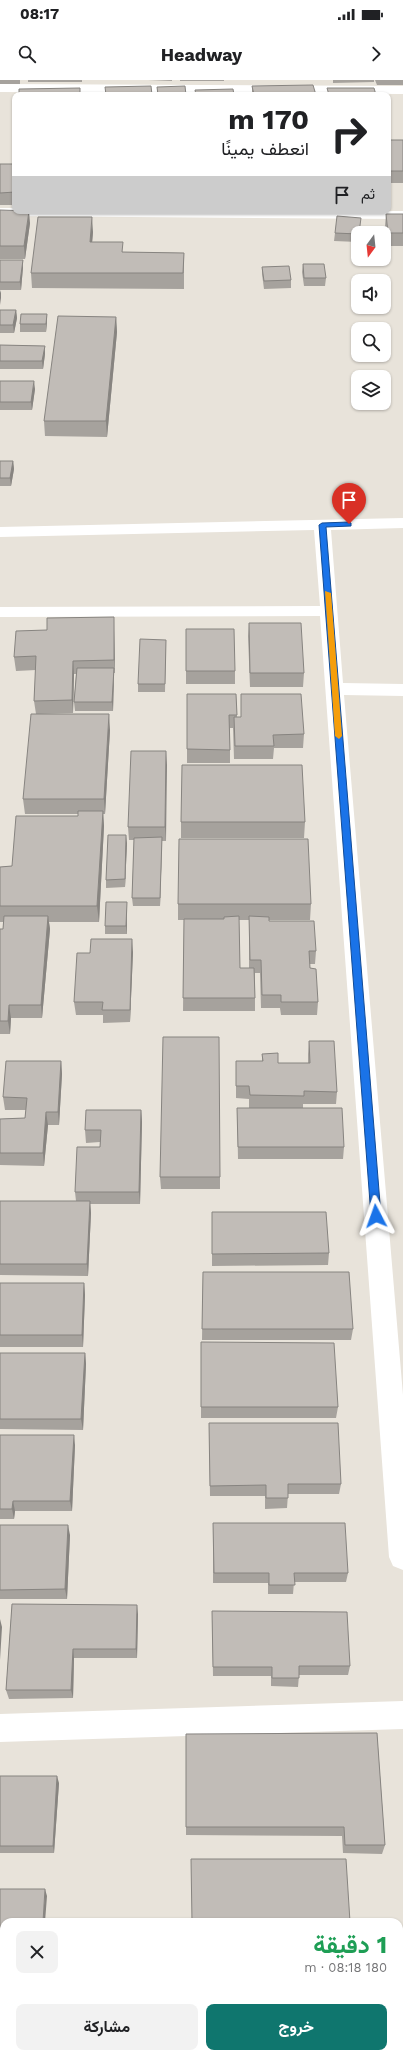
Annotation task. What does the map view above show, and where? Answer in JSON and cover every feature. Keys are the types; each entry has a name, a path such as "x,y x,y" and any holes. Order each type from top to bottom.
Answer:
{"street":[{"path":"0,88 308,85 403,90"},
{"path":"0,212 12,212"},
{"path":"304,214 403,215"},
{"path":"0,532 403,523"},
{"path":"322,525 403,1557"},
{"path":"0,612 329,611"},
{"path":"335,689 403,690"},
{"path":"0,1728 403,1715"}],"building":[{"path":"313,85 315,92 253,92 252,86"},
{"path":"151,86 152,92 106,92 105,87"},
{"path":"185,86 186,92 158,92 157,87"},
{"path":"80,88 80,92 19,92 19,89"},
{"path":"327,88 374,88 375,92 328,92"},
{"path":"233,89 234,92 195,92 195,90"},
{"path":"391,140 403,140 403,171 391,171"},
{"path":"0,164 12,164 12,192 0,193"},
{"path":"0,210 12,210 12,214 29,214 24,246 0,246"},
{"path":"386,214 403,214 403,233 391,233 391,226 387,226"},
{"path":"337,216 361,218 360,226 351,226 351,234 335,233"},
{"path":"38,217 92,217 90,242 123,242 122,252 184,253 183,273 31,273"},
{"path":"0,260 23,260 20,282 0,282"},
{"path":"303,264 324,264 326,278 304,278"},
{"path":"289,266 291,280 264,281 262,267"},
{"path":"0,310 16,310 13,325 0,325"},
{"path":"21,314 47,314 46,324 20,324"},
{"path":"58,316 116,317 106,421 44,421"},
{"path":"0,345 45,346 42,361 0,361"},
{"path":"0,381 34,381 31,402 0,402"},
{"path":"0,461 13,461 10,478 0,478"},
{"path":"114,617 114,660 73,661 72,700 34,701 36,656 14,657 16,631 47,630 47,618"},
{"path":"249,623 301,623 304,673 250,673"},
{"path":"186,629 234,629 235,671 186,671"},
{"path":"140,639 166,640 165,684 138,684"},
{"path":"77,668 114,668 112,702 74,702"},
{"path":"187,694 236,694 237,715 229,715 230,750 187,749"},
{"path":"241,694 301,694 304,734 273,735 274,746 235,746 234,717 241,717"},
{"path":"31,714 109,714 104,799 23,799"},
{"path":"131,751 166,751 165,827 128,827"},
{"path":"182,765 302,765 305,822 181,822"},
{"path":"78,811 103,811 97,906 0,906 0,867 12,866 16,816 78,816"},
{"path":"108,835 126,835 125,879 106,880"},
{"path":"162,837 160,898 132,898 134,838"},
{"path":"179,839 308,839 311,904 178,904"},
{"path":"106,902 127,902 126,926 105,926"},
{"path":"4,916 48,916 41,1005 9,1005 8,1021 0,1021 0,929 3,929"},
{"path":"239,916 240,968 254,968 255,998 183,998 184,919 224,919 224,917"},
{"path":"249,916 269,917 269,921 314,921 316,951 309,951 310,968 316,969 318,1002 281,1002 281,995 262,995 261,960 250,960"},
{"path":"91,939 132,939 130,1010 102,1010 103,1002 74,1002 77,953 90,953"},
{"path":"163,1037 219,1037 220,1177 160,1177"},
{"path":"309,1041 334,1041 337,1092 304,1091 304,1096 250,1095 249,1086 236,1086 236,1061 263,1061 262,1054 278,1053 278,1063 310,1063"},
{"path":"6,1061 61,1061 58,1112 46,1112 43,1153 0,1153 0,1119 25,1118 27,1098 3,1097"},
{"path":"237,1108 342,1108 344,1147 238,1147"},
{"path":"86,1110 141,1110 139,1192 75,1192 77,1147 100,1147 101,1130 85,1130"},
{"path":"0,1201 90,1201 87,1264 0,1264"},
{"path":"212,1212 326,1212 329,1253 212,1254"},
{"path":"203,1272 349,1272 353,1329 202,1329"},
{"path":"0,1283 84,1283 82,1335 0,1335"},
{"path":"201,1342 334,1343 338,1407 201,1407"},
{"path":"0,1353 85,1353 81,1419 0,1419"},
{"path":"209,1423 338,1423 341,1484 288,1484 288,1498 266,1498 266,1485 210,1486"},
{"path":"0,1435 74,1435 70,1501 13,1501 12,1509 0,1509"},
{"path":"213,1523 345,1523 348,1573 294,1573 295,1585 269,1585 269,1573 214,1573"},
{"path":"0,1525 68,1525 65,1589 0,1590"},
{"path":"12,1604 137,1605 136,1649 73,1649 71,1690 6,1690"},
{"path":"212,1611 347,1612 350,1666 299,1666 299,1678 272,1678 272,1667 213,1667"},
{"path":"377,1733 385,1845 345,1845 344,1827 186,1827 186,1734"},
{"path":"0,1776 57,1776 53,1846 0,1846"},
{"path":"191,1859 346,1859 350,1918 192,1918"},
{"path":"0,1889 45,1889 43,1918 0,1918"}],"slow traffic":[{"path":"327,593 339,736"}],"route":[{"path":"349,524 322,525 376,1216"}]}
